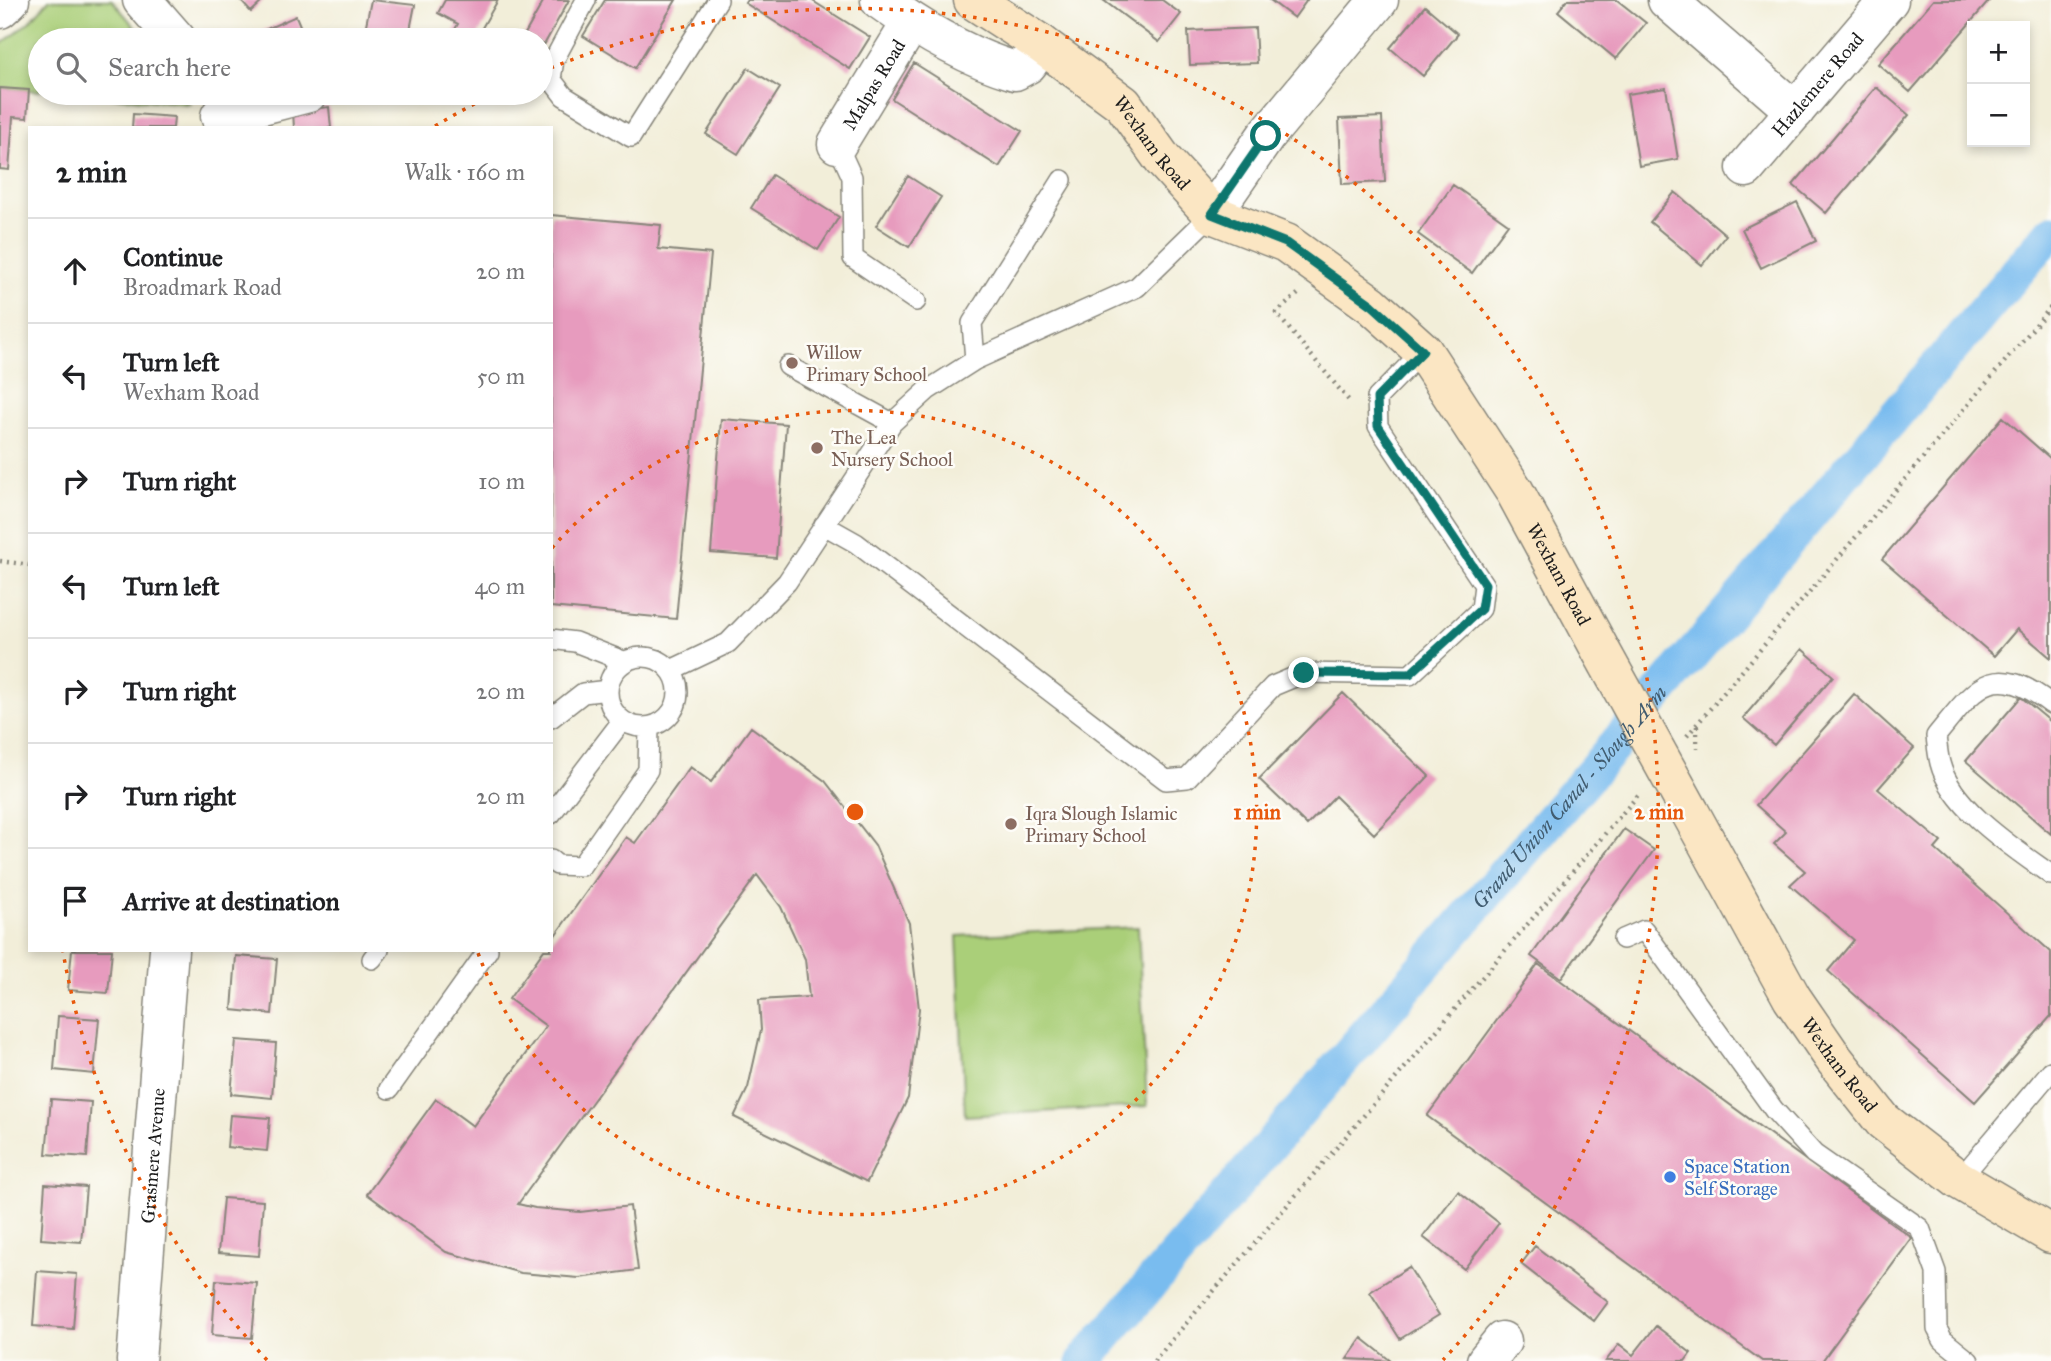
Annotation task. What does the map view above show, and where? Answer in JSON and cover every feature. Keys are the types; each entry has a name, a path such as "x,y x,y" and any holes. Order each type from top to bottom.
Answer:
{"street":[{"path":"0,9 10,0"},
{"path":"142,0 166,28"},
{"name":"Malpas Road","path":"880,0 912,23 997,66 1015,71 1028,64 1041,44"},
{"name":"Wexham Road","path":"973,0 1041,44 1123,104 1163,160 1212,214 1286,243 1372,305 1423,351 1515,492 1760,943 1834,1059 1883,1121 1959,1180 2051,1234"},
{"path":"1212,214 1266,136 1379,0"},
{"path":"1667,0 1795,111"},
{"name":"Hazlemere Road","path":"1746,168 1889,0"},
{"name":"Malpas Road","path":"837,145 912,23"},
{"path":"217,112 251,105"},
{"name":"Grasmere Avenue","path":"136,1361 169,952"}],"lane":[{"path":"553,66 586,0"},
{"path":"553,82 564,96 631,137 718,0"},
{"path":"837,145 852,177 852,258 916,300"},
{"path":"975,360 972,324 1062,180"},
{"path":"671,670 728,643 787,582 892,423 928,390 975,360 1137,287 1212,214"},
{"path":"824,525 856,543 1166,780 1187,778 1273,686 1304,673 1410,674 1481,609 1485,584 1378,426 1377,398 1423,351"},
{"path":"788,366 892,423"},
{"path":"553,639 575,642 626,662"},
{"path":"642,657 658,660 671,670 679,689 675,710 659,724 649,728 622,721 611,707 608,690 613,673 626,662 642,657"},
{"path":"2051,704 2019,684 1996,680 1973,690 1936,736 1940,765 1959,800 2051,875"},
{"path":"553,716 583,693 608,690"},
{"path":"553,811 622,721"},
{"path":"553,862 557,865 581,866 648,770 649,728"},
{"path":"1623,939 1644,930 1774,1110 1814,1154 1920,1228 1936,1272 1937,1329 1943,1340 1969,1361"},
{"path":"389,1089 487,952"},
{"path":"1959,1180 2051,1071"}],"path":[{"path":"1304,289 1276,313 1350,402 1378,426"},
{"path":"1679,746 2051,307"},
{"path":"0,561 28,565"},
{"path":"1154,1361 1643,788"}],"green space":[{"path":"49,0 112,0 136,28 28,28 28,90 0,88 0,45 29,22"},
{"path":"1138,927 1147,1106 965,1116 957,936"}],"building":[{"path":"240,0 264,0 251,12"},
{"path":"371,0 415,5 410,28 365,28"},
{"path":"445,0 498,0 482,28 456,28 458,24 438,13"},
{"path":"544,0 569,0 553,29 528,28"},
{"path":"605,0 676,0 635,68 583,36"},
{"path":"747,0 811,0 870,37 850,69 745,3"},
{"path":"1103,0 1162,0 1181,14 1159,42"},
{"path":"1270,0 1307,0 1294,18"},
{"path":"1567,0 1617,0 1646,23 1616,59 1558,11"},
{"path":"1933,0 1990,0 1972,21 1967,21 1967,26 1910,92 1878,64"},
{"path":"1425,6 1458,34 1423,76 1390,48"},
{"path":"296,16 301,28 269,28"},
{"path":"1255,28 1257,63 1190,65 1188,31"},
{"path":"914,63 1022,131 999,167 892,99"},
{"path":"748,68 780,88 738,154 706,134"},
{"path":"1876,87 1909,115 1826,213 1793,185"},
{"path":"0,88 28,90 27,118 13,117 9,170 0,169"},
{"path":"1666,88 1678,159 1639,166 1627,94"},
{"path":"329,107 331,126 294,126 293,111"},
{"path":"133,114 174,117 173,126 132,126"},
{"path":"1382,117 1385,182 1342,184 1339,119"},
{"path":"772,175 839,217 818,250 751,208"},
{"path":"908,176 941,197 909,247 876,226"},
{"path":"1453,185 1508,224 1472,273 1418,234"},
{"path":"1675,192 1726,235 1702,265 1650,222"},
{"path":"1797,202 1816,241 1761,268 1742,229"},
{"path":"553,215 661,225 658,249 711,254 676,619 553,607"},
{"path":"2003,417 2051,459 2051,658 2017,629 1994,656 1882,559"},
{"path":"721,419 786,424 776,558 711,553"},
{"path":"1802,649 1833,676 1774,745 1743,718"},
{"path":"1343,693 1429,776 1374,834 1335,796 1307,825 1259,779"},
{"path":"1854,694 1914,748 1878,789 1941,842 1935,849 2051,952 2051,1016 1975,1102 1828,971 1854,940 1790,885 1805,871 1774,844 1786,832 1756,805"},
{"path":"2021,697 2051,722 2051,834 1966,761"},
{"path":"751,727 825,781 875,845 909,923 919,1009 908,1098 867,1182 734,1117 748,1088 761,1030 759,1000 809,997 805,959 781,907 757,875 518,1204 580,1212 630,1206 638,1270 579,1278 521,1273 446,1252 367,1194 436,1099 473,1126 546,1026 509,999 543,952 553,952 553,938 626,837 635,843 690,767 711,782"},
{"path":"1624,829 1654,850 1561,978 1531,956"},
{"path":"72,952 112,952 108,993 68,990"},
{"path":"236,956 277,959 272,1014 232,1010"},
{"name":"Space Station Self Storage","path":"1538,964 1912,1238 1822,1361 1762,1361 1427,1116"},
{"path":"58,1016 99,1019 94,1074 54,1070"},
{"path":"236,1040 276,1043 272,1098 231,1094"},
{"path":"51,1099 91,1102 87,1157 46,1154"},
{"path":"230,1115 270,1118 267,1151 227,1147"},
{"path":"45,1184 86,1187 81,1242 41,1239"},
{"path":"1458,1191 1499,1223 1464,1269 1423,1237"},
{"path":"223,1198 263,1201 259,1256 218,1253"},
{"path":"1535,1246 1608,1302 1594,1321 1521,1264"},
{"path":"1409,1267 1439,1315 1400,1339 1370,1292"},
{"path":"37,1271 77,1274 73,1329 33,1326"},
{"path":"216,1280 257,1283 252,1338 212,1335"},
{"path":"1656,1326 1691,1353 1685,1361 1606,1361 1619,1344 1633,1355"},
{"path":"1362,1338 1391,1361 1347,1359"}],"waterway":[{"name":"Grand Union Canal - Slough Arm","path":"1084,1361 1603,759 2051,232"}],"place":[{"name":"Willow Primary School","path":"792,363"},
{"name":"The Lea Nursery School","path":"817,448"},
{"name":"Iqra Slough Islamic Primary School","path":"1011,824"},
{"name":"Space Station Self Storage","path":"1670,1177"}],"route":[{"path":"1266,136 1212,214 1286,243 1372,305 1423,351 1377,398 1378,426 1485,584 1481,609 1410,674 1304,673"}]}
